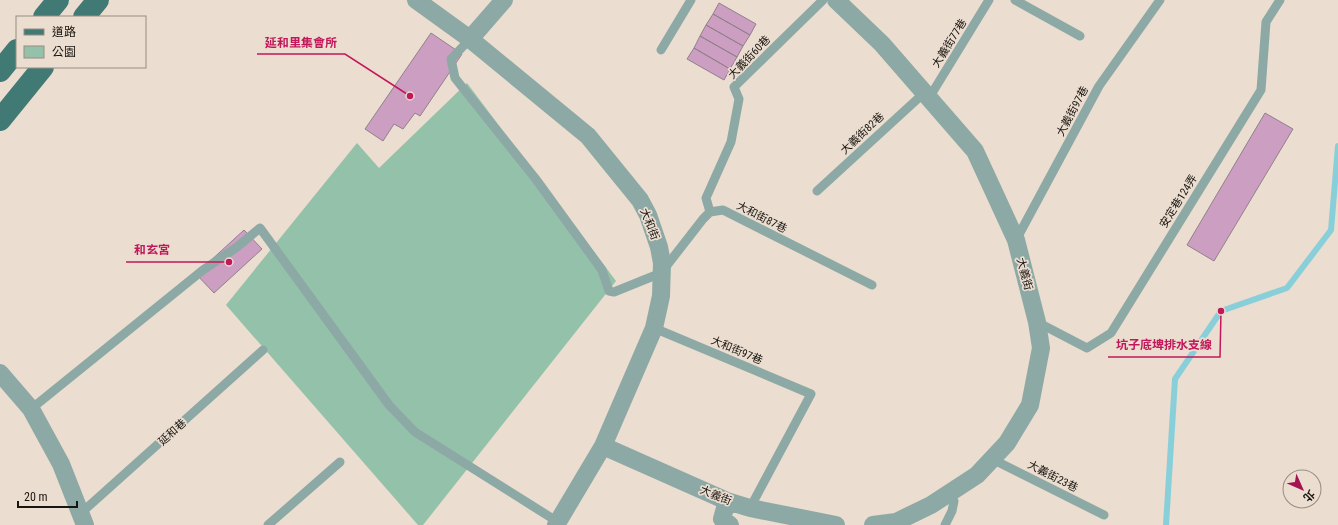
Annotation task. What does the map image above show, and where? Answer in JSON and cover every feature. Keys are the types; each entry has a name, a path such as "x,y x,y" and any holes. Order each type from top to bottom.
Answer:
{"main road":[{"path":"45,16 58,0"},
{"path":"85,16 98,0"},
{"path":"0,70 16,51"},
{"path":"0,120 42,68"}],"street":[{"name":"大和街","path":"416,0 470,39 588,136 630,185 643,205 655,231 662,263 661,296 654,328 603,446 557,524"},
{"path":"470,39 504,0"},
{"name":"大義街","path":"836,0 882,44 975,151 1016,240 1037,322 1041,348 1030,405 1007,443 977,475 931,505 896,522 874,525"},
{"name":"延和巷","path":"0,372 31,409 61,464 83,519"},
{"name":"大義街","path":"603,446 727,501 750,508 836,525"},
{"path":"727,501 722,519 730,525"}],"lane":[{"path":"661,50 691,0"},
{"name":"大義街60巷","path":"710,212 706,198 731,142 739,98 734,87 823,0"},
{"name":"大義街77巷","path":"926,95 989,0"},
{"path":"1015,0 1080,36"},
{"name":"大義街97巷","path":"1016,240 1099,86 1160,0"},
{"name":"安定巷124弄","path":"1037,322 1087,348 1112,333 1261,90 1266,22 1280,0"},
{"path":"470,39 451,60 456,78 534,178 602,270 609,291 614,292 661,273 703,218 710,212"},
{"name":"大義街82巷","path":"817,191 926,95"},
{"name":"大和街87巷","path":"710,212 723,210 872,286"},
{"path":"31,409 203,270 237,247 260,228 389,405 415,432 557,524"},
{"name":"大和街97巷","path":"654,328 811,394 750,508"},
{"name":"延和巷","path":"83,519 263,350"},
{"name":"大義街23巷","path":"992,459 1104,515"},
{"path":"268,525 340,462"},
{"path":"945,525 952,511 954,501 947,494"}],"green space":[{"path":"467,83 616,281 423,525 418,525 226,305 357,143 379,168"}],"building":[{"path":"719,3 756,24 750,35 713,14"},
{"path":"713,14 750,35 743,46 706,25"},
{"path":"706,25 743,46 737,57 700,36"},
{"path":"431,33 462,54 420,116 415,113 403,129 394,124 383,141 365,129"},
{"path":"700,36 737,57 730,69 694,48"},
{"path":"694,48 730,69 724,80 687,59"},
{"path":"1265,113 1293,129 1214,261 1187,245"},
{"path":"244,230 262,249 214,293 196,274"}],"waterway":[{"path":"1166,525 1175,379 1221,311 1287,288 1331,230 1338,146"}],"place":[{"name":"延和里集會所","path":"410,96"},
{"name":"和玄宮","path":"229,262"},
{"name":"坑子底埤排水支線","path":"1221,311"}]}
